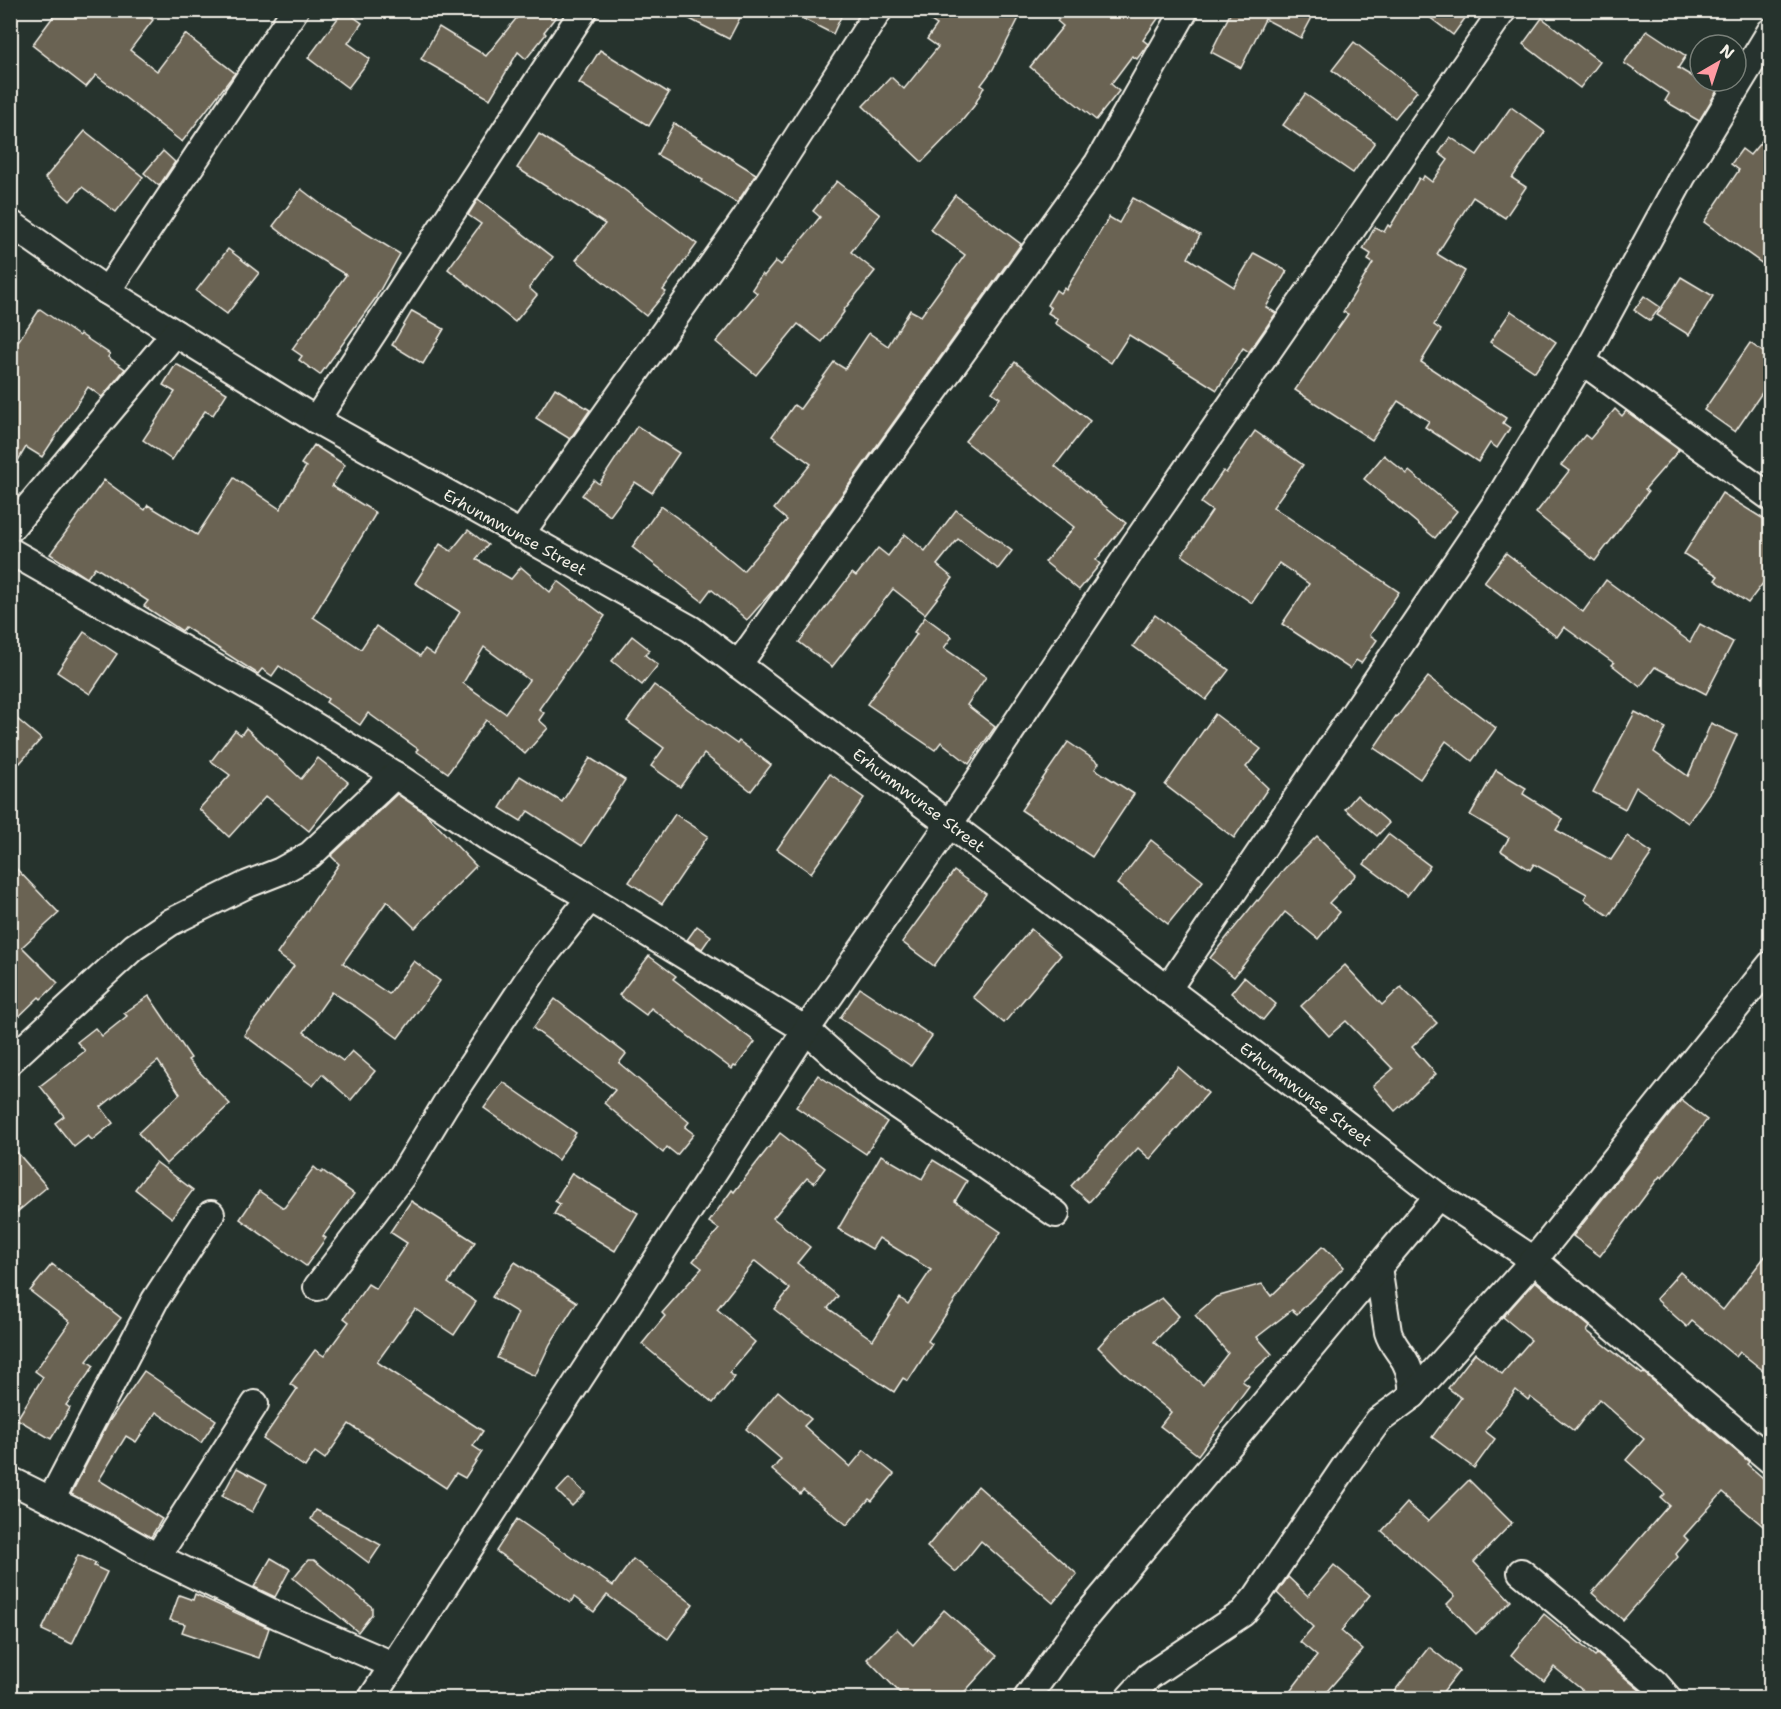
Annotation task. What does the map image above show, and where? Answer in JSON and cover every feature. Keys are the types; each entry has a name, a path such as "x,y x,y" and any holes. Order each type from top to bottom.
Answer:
{"street":[{"path":"107,291 296,10"},
{"path":"316,420 584,10"},
{"path":"520,535 744,220 879,10"},
{"path":"738,665 1098,163 1185,10"},
{"path":"372,1698 807,1030 950,823 1135,544 1503,10"},
{"path":"1167,990 1496,503 1582,361 1682,177 1770,32"},
{"name":"Erhunmwunse Street","path":"10,222 107,291 316,420 691,629 950,823 1167,990 1338,1116 1438,1196 1534,1260 1770,1460"},
{"path":"10,529 175,333"},
{"path":"1582,361 1770,497"},
{"path":"10,551 274,701 395,775 492,841 807,1030 870,1087 1056,1214"},
{"path":"10,1061 134,946 171,922 248,884 281,871 310,855 395,775"},
{"path":"317,1287 402,1176 445,1105 541,960 590,898"},
{"path":"1129,1698 1149,1676 1243,1613 1378,1421 1413,1395 1534,1260 1770,965"},
{"path":"1027,1698 1082,1621 1438,1196"},
{"path":"51,1500 155,1300 211,1214"},
{"path":"1378,1267 1390,1341 1406,1363 1412,1378 1413,1395"},
{"path":"158,1557 255,1404"},
{"path":"10,1480 97,1522 158,1557 279,1616 393,1665"},
{"path":"1521,1572 1656,1683 1668,1698"}],"building":[{"path":"58,10 140,10 153,20 130,50 157,71 185,34 235,73 182,142 96,75 86,87 32,45"},
{"path":"344,10 362,23 348,43 370,59 348,88 308,58"},
{"path":"523,10 561,10 526,59 518,52 490,99 421,59 439,27 486,56"},
{"path":"672,10 744,10 729,39"},
{"path":"786,10 844,10 833,34"},
{"path":"938,10 1023,10 993,69 981,85 984,87 974,106 922,162 863,106 891,77 904,89 938,47 927,39 937,25 931,21"},
{"path":"1066,10 1164,10 1143,40 1148,44 1137,59 1132,56 1111,84 1119,91 1096,120 1030,67 1063,26 1057,21"},
{"path":"1232,10 1316,10 1301,38 1265,19 1241,68 1211,52"},
{"path":"1420,10 1471,10 1453,35"},
{"path":"1542,18 1600,62 1580,88 1523,44"},
{"path":"1647,30 1686,56 1678,68 1688,74 1688,93 1716,93 1699,121 1665,101 1669,94 1624,63"},
{"path":"1354,42 1417,91 1395,118 1332,70"},
{"path":"600,50 669,93 649,126 579,83"},
{"path":"1305,94 1375,142 1353,173 1283,125"},
{"path":"1511,107 1545,132 1512,178 1526,187 1505,218 1473,197 1437,254 1465,271 1434,325 1441,330 1421,362 1506,418 1503,423 1510,428 1497,448 1490,443 1478,462 1425,427 1429,421 1398,401 1372,440 1295,390 1348,314 1343,312 1373,263 1368,260 1371,254 1363,249 1375,227 1384,232 1388,225 1390,227 1419,178 1422,180 1424,176 1432,182 1448,160 1439,153 1450,137 1477,155"},
{"path":"674,123 756,174 737,203 702,182 703,180 657,155"},
{"path":"85,131 143,177 116,212 82,187 70,201 45,178"},
{"path":"1770,131 1770,269 1704,222 1739,170 1731,164 1742,149 1750,155"},
{"path":"539,134 618,185 697,244 663,290 666,292 646,316 576,260 605,224 517,168"},
{"path":"163,151 175,162 159,186 144,173"},
{"path":"837,181 880,215 851,252 875,271 822,342 798,324 756,375 716,342 757,293 752,289 762,274 764,276 776,261 781,265 820,217 813,211"},
{"path":"301,189 331,212 400,254 375,299 320,375 299,360 302,356 292,349 346,275 300,247 273,226"},
{"path":"955,195 1021,244 775,588 747,620 711,589 702,601 632,547 661,506 743,571 787,520 774,509 811,464 772,436 794,405 800,409 834,362 845,369 869,333 888,346 910,310 921,316 965,255 930,229"},
{"path":"1133,198 1200,235 1188,258 1234,287 1254,253 1287,271 1266,307 1276,313 1249,352 1243,348 1217,390 1129,335 1111,363 1055,323 1058,319 1048,313 1051,308 1047,305 1056,290 1060,293 1064,288 1066,290 1109,217 1119,223"},
{"path":"478,199 553,257 529,288 537,295 515,322 448,269 481,224 468,215"},
{"path":"228,249 259,273 227,314 196,291"},
{"path":"1681,277 1713,296 1689,335 1657,315"},
{"path":"1644,296 1660,307 1650,321 1634,310"},
{"path":"40,309 110,354 108,357 125,369 102,397 88,387 42,457 26,447 10,474 10,353"},
{"path":"412,311 444,329 423,364 392,345"},
{"path":"1511,311 1556,342 1535,372 1490,342"},
{"path":"1750,343 1770,357 1770,381 1735,432 1704,410"},
{"path":"1015,362 1090,421 1055,466 1126,523 1096,560 1100,564 1079,590 1045,562 1074,527 965,441 1000,398 992,392"},
{"path":"176,364 227,393 213,415 205,411 172,460 143,440 175,392 163,385"},
{"path":"555,388 590,410 570,439 536,418"},
{"path":"1615,409 1622,416 1626,411 1679,450 1645,489 1648,492 1595,561 1536,513 1569,471 1561,465 1585,435 1590,439"},
{"path":"637,426 679,453 652,493 635,482 610,516 582,495 594,480 599,484"},
{"path":"1255,431 1303,465 1273,507 1399,592 1370,635 1377,640 1361,663 1356,660 1350,669 1282,624 1309,584 1279,563 1252,603 1182,555 1212,511 1201,503 1223,471 1226,473"},
{"path":"314,445 345,465 332,486 376,513 313,617 361,649 376,626 420,656 425,649 434,655 460,612 415,583 440,544 451,551 468,530 488,545 476,559 511,579 521,567 550,592 558,581 605,616 539,709 544,713 539,720 548,728 525,754 486,720 448,773 368,713 360,725 326,702 328,699 279,666 272,676 262,669 258,674 185,627 182,631 144,606 148,601 95,567 87,578 50,554 104,480 145,510 148,505 197,535 234,478 280,509 306,467 301,464","holes":["484,647 529,680 505,713 463,683"]},
{"path":"1384,455 1407,474 1409,471 1457,511 1435,538 1364,479"},
{"path":"1722,493 1770,523 1770,574 1748,603 1715,580 1718,576 1684,554"},
{"path":"956,510 1012,551 998,569 958,539 937,565 953,578 925,614 893,589 832,667 799,642 852,573 856,576 878,548 888,556 905,534 925,551"},
{"path":"1506,553 1583,612 1606,580 1690,642 1700,624 1733,642 1706,694 1655,667 1640,687 1612,665 1614,663 1564,627 1557,637 1484,582"},
{"path":"1155,615 1229,670 1206,700 1133,646"},
{"path":"925,617 952,637 944,648 986,677 967,705 995,727 969,764 941,742 935,750 867,704 917,634 914,632"},
{"path":"84,632 117,654 90,694 57,672"},
{"path":"632,636 650,650 645,655 658,665 642,685 612,661"},
{"path":"1428,677 1496,728 1472,761 1446,741 1420,779 1374,748 1396,716"},
{"path":"654,685 737,744 739,741 771,765 751,791 704,754 680,787 651,766 664,748 627,721"},
{"path":"1635,712 1666,728 1654,752 1688,776 1711,723 1737,735 1714,786 1688,823 1636,787 1625,809 1593,792"},
{"path":"10,713 41,739 20,763 10,754"},
{"path":"1215,714 1261,749 1246,767 1268,788 1234,838 1165,785"},
{"path":"246,728 301,779 318,758 348,782 309,831 266,796 229,837 199,809 230,775 211,761 235,730 241,735"},
{"path":"1068,742 1099,763 1095,769 1134,794 1092,857 1021,810"},
{"path":"590,758 625,780 582,846 528,811 521,821 500,808 520,776 562,802"},
{"path":"1496,770 1526,788 1523,794 1563,819 1556,830 1611,860 1627,836 1652,853 1609,916 1584,899 1587,894 1534,864 1530,870 1501,851 1509,838 1470,815"},
{"path":"830,774 864,798 811,873 777,849"},
{"path":"397,794 425,813 476,866 415,928 387,901 343,963 389,994 414,961 440,981 398,1038 332,992 304,1032 343,1061 352,1051 375,1071 351,1100 322,1074 313,1086 244,1035 294,966 277,954 339,864 331,856"},
{"path":"1357,795 1389,823 1377,836 1345,809"},
{"path":"675,814 708,836 662,904 629,882"},
{"path":"1388,834 1430,866 1407,896 1364,864"},
{"path":"1317,836 1356,875 1329,903 1340,912 1318,939 1285,912 1234,977 1210,958 1284,869"},
{"path":"1151,840 1203,881 1168,924 1117,884"},
{"path":"10,862 59,913 22,947 58,983 41,999 39,997 10,1025"},
{"path":"954,871 986,894 934,966 902,942"},
{"path":"697,926 711,936 702,949 687,940"},
{"path":"1031,929 1061,955 1004,1023 973,997"},
{"path":"649,956 676,976 673,979 755,1042 736,1067 732,1069 651,1008 646,1015 619,995"},
{"path":"1345,965 1382,1005 1401,987 1437,1023 1412,1047 1436,1074 1395,1111 1373,1086 1393,1069 1346,1021 1329,1036 1301,1006"},
{"path":"1244,977 1276,1004 1263,1020 1231,993"},
{"path":"860,988 932,1036 911,1066 840,1018"},
{"path":"149,996 191,1058 188,1060 230,1104 166,1164 138,1133 180,1094 158,1061 101,1107 113,1123 92,1140 88,1136 74,1147 55,1123 64,1116 40,1086 85,1051 77,1042 95,1028 102,1036 127,1016 124,1013"},
{"path":"555,999 626,1054 619,1063 689,1122 685,1127 694,1134 677,1155 667,1147 663,1153 604,1103 615,1090 533,1028"},
{"path":"1178,1067 1208,1093 1150,1159 1138,1148 1089,1202 1071,1186"},
{"path":"818,1075 887,1122 866,1154 796,1107"},
{"path":"503,1082 576,1133 558,1160 484,1108"},
{"path":"1681,1100 1707,1120 1662,1178 1660,1176 1600,1256 1573,1236"},
{"path":"780,1133 825,1168 814,1183 807,1178 773,1218 810,1247 797,1263 838,1296 828,1308 873,1340 900,1298 908,1304 931,1270 879,1238 872,1249 838,1229 881,1155 922,1179 933,1160 967,1181 955,1201 1001,1232 928,1341 932,1344 908,1381 903,1378 894,1392 807,1335 774,1309 790,1289 755,1261 717,1309 755,1342 729,1373 735,1377 713,1403 642,1344 665,1316 662,1313 702,1268 693,1261 719,1229 709,1222 732,1190 734,1192"},
{"path":"10,1144 47,1187 10,1218"},
{"path":"156,1162 193,1190 172,1218 135,1189"},
{"path":"314,1167 354,1194 323,1236 326,1238 306,1266 240,1219 259,1191 284,1208"},
{"path":"572,1173 638,1213 615,1251 554,1214 560,1204 555,1201"},
{"path":"411,1201 475,1242 448,1283 476,1302 454,1335 415,1309 377,1362 483,1431 473,1446 482,1452 465,1478 456,1473 446,1488 349,1424 325,1459 315,1452 305,1467 263,1439 297,1389 290,1384 315,1350 324,1356 349,1322 344,1318 368,1284 376,1289 407,1243 390,1232"},
{"path":"1323,1246 1344,1267 1297,1314 1292,1310 1257,1337 1272,1354 1242,1381 1249,1386 1198,1455 1160,1426 1171,1412 1124,1373 1098,1347 1121,1322 1162,1298 1179,1316 1154,1342 1203,1385 1228,1353 1195,1315 1216,1297 1262,1284 1271,1296"},
{"path":"1770,1250 1770,1376 1740,1352 1736,1357 1692,1321 1687,1327 1656,1299 1680,1272 1723,1310"},
{"path":"515,1262 577,1302 550,1344 535,1376 497,1358 518,1313 492,1297"},
{"path":"52,1264 121,1318 87,1361 94,1366 66,1405 70,1408 51,1439 17,1419 43,1377 35,1371 70,1322 30,1291"},
{"path":"1535,1281 1590,1327 1587,1331 1642,1374 1644,1373 1749,1462 1747,1464 1770,1484 1770,1532 1723,1492 1684,1536 1688,1540 1676,1554 1678,1557 1623,1620 1592,1593 1669,1505 1661,1498 1665,1494 1626,1460 1644,1439 1599,1399 1574,1431 1530,1397 1528,1400 1516,1390 1485,1431 1495,1439 1474,1468 1432,1437 1461,1398 1448,1388 1475,1353 1502,1374 1531,1340 1503,1317"},
{"path":"144,1371 216,1420 201,1443 156,1412 136,1442 126,1436 99,1480 162,1519 151,1537 71,1494 108,1423"},
{"path":"778,1391 811,1419 804,1426 850,1467 864,1450 894,1474 872,1501 869,1499 847,1525 803,1490 800,1494 772,1470 781,1459 746,1429"},
{"path":"237,1468 267,1484 252,1512 222,1496"},
{"path":"569,1478 585,1493 572,1506 557,1491"},
{"path":"1469,1480 1512,1523 1474,1562 1511,1601 1476,1634 1447,1604 1455,1596 1382,1531 1407,1503 1428,1521"},
{"path":"978,1486 1077,1574 1053,1603 981,1541 956,1572 927,1547"},
{"path":"316,1510 381,1545 369,1563 311,1519"},
{"path":"517,1519 613,1586 633,1559 693,1604 668,1639 607,1595 594,1612 574,1597 570,1603 496,1551"},
{"path":"78,1555 96,1563 94,1566 107,1572 72,1644 42,1630"},
{"path":"271,1558 290,1569 275,1597 254,1587"},
{"path":"308,1560 314,1560 372,1607 372,1614 358,1632 293,1578"},
{"path":"1334,1565 1370,1595 1341,1631 1363,1650 1321,1698 1285,1698 1317,1656 1300,1642 1313,1627 1277,1593 1288,1577 1308,1596"},
{"path":"195,1594 269,1628 259,1658 182,1632 185,1624 170,1620 179,1595 193,1600"},
{"path":"944,1610 997,1656 959,1698 905,1698 867,1659 897,1629 913,1645"},
{"path":"1544,1614 1595,1656 1597,1654 1649,1698 1592,1698 1554,1667 1544,1681 1511,1655"},
{"path":"1429,1647 1459,1671 1438,1698 1389,1698"}]}
